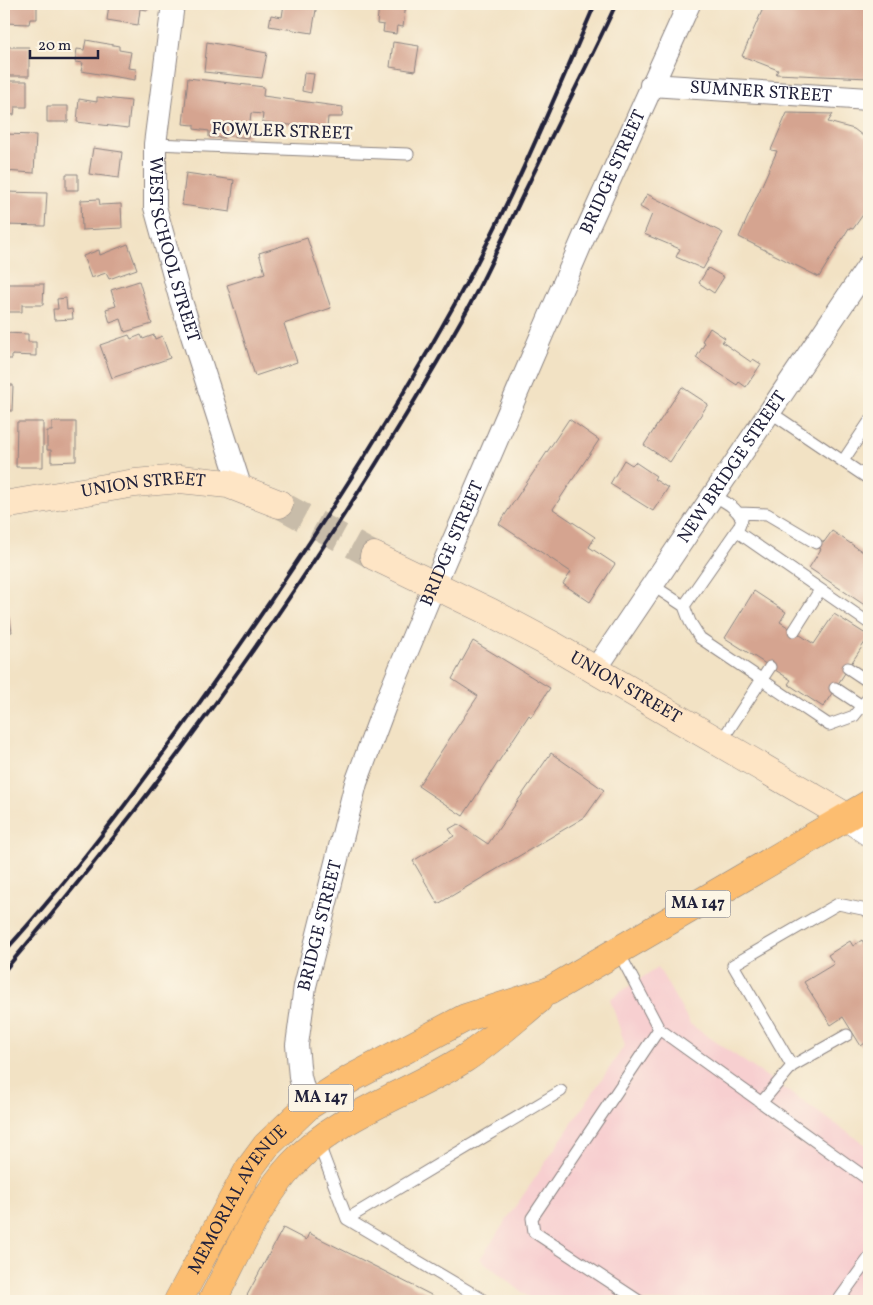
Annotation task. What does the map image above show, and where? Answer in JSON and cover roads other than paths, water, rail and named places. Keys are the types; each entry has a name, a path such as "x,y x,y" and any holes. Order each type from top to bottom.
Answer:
{"main road":[{"name":"UNION STREET","path":"4,505 163,480 214,481 241,488 279,504"},
{"name":"UNION STREET","path":"374,556 490,612 595,670 720,743 858,810"},
{"name":"MEMORIAL AVENUE","path":"212,1301 275,1186 293,1163 318,1142 366,1109 463,1059 503,1030 549,990 858,810"},
{"name":"MEMORIAL AVENUE","path":"178,1301 249,1169 266,1146 308,1106 352,1078 464,1018 549,990"}],"street":[{"name":"WEST SCHOOL STREET","path":"173,4 156,144 154,193 157,219 181,301 241,488"},
{"name":"BRIDGE STREET","path":"308,1106 300,1077 297,1045 305,986 356,783 371,741 434,586 651,85 689,4"},
{"name":"SUMNER STREET","path":"651,85 869,99"},
{"name":"NEW BRIDGE STREET","path":"595,670 869,265"},
{"name":"UNION STREET","path":"858,810 869,832"}],"lane":[{"name":"FOWLER STREET","path":"156,144 408,154"},
{"path":"770,412 869,479"},
{"path":"843,461 869,422"},
{"path":"684,606 736,531 742,519 734,507 713,495"},
{"path":"738,513 767,514 816,543"},
{"path":"736,531 869,623"},
{"path":"652,586 684,606 690,622 700,638 829,725 854,716 866,701 835,688"},
{"path":"794,631 820,590"},
{"path":"720,743 760,679 770,667"},
{"path":"848,668 869,682"},
{"path":"792,1066 733,965 838,904 867,910 869,913"},
{"path":"617,949 659,1029 869,1180"},
{"path":"639,1301 534,1232 532,1218 659,1029"},
{"path":"761,1103 792,1066 847,1035"},
{"path":"346,1219 561,1091"},
{"path":"318,1142 346,1219 485,1301"},
{"path":"838,1301 869,1258"}],"tunnel":[{"path":"279,504 374,556"}],"railway":[{"path":"4,952 86,855 163,754 277,591 370,448 429,350 495,228 530,154 595,4"},
{"path":"4,971 69,894 193,734 309,569 364,484 475,296 616,4"}]}
